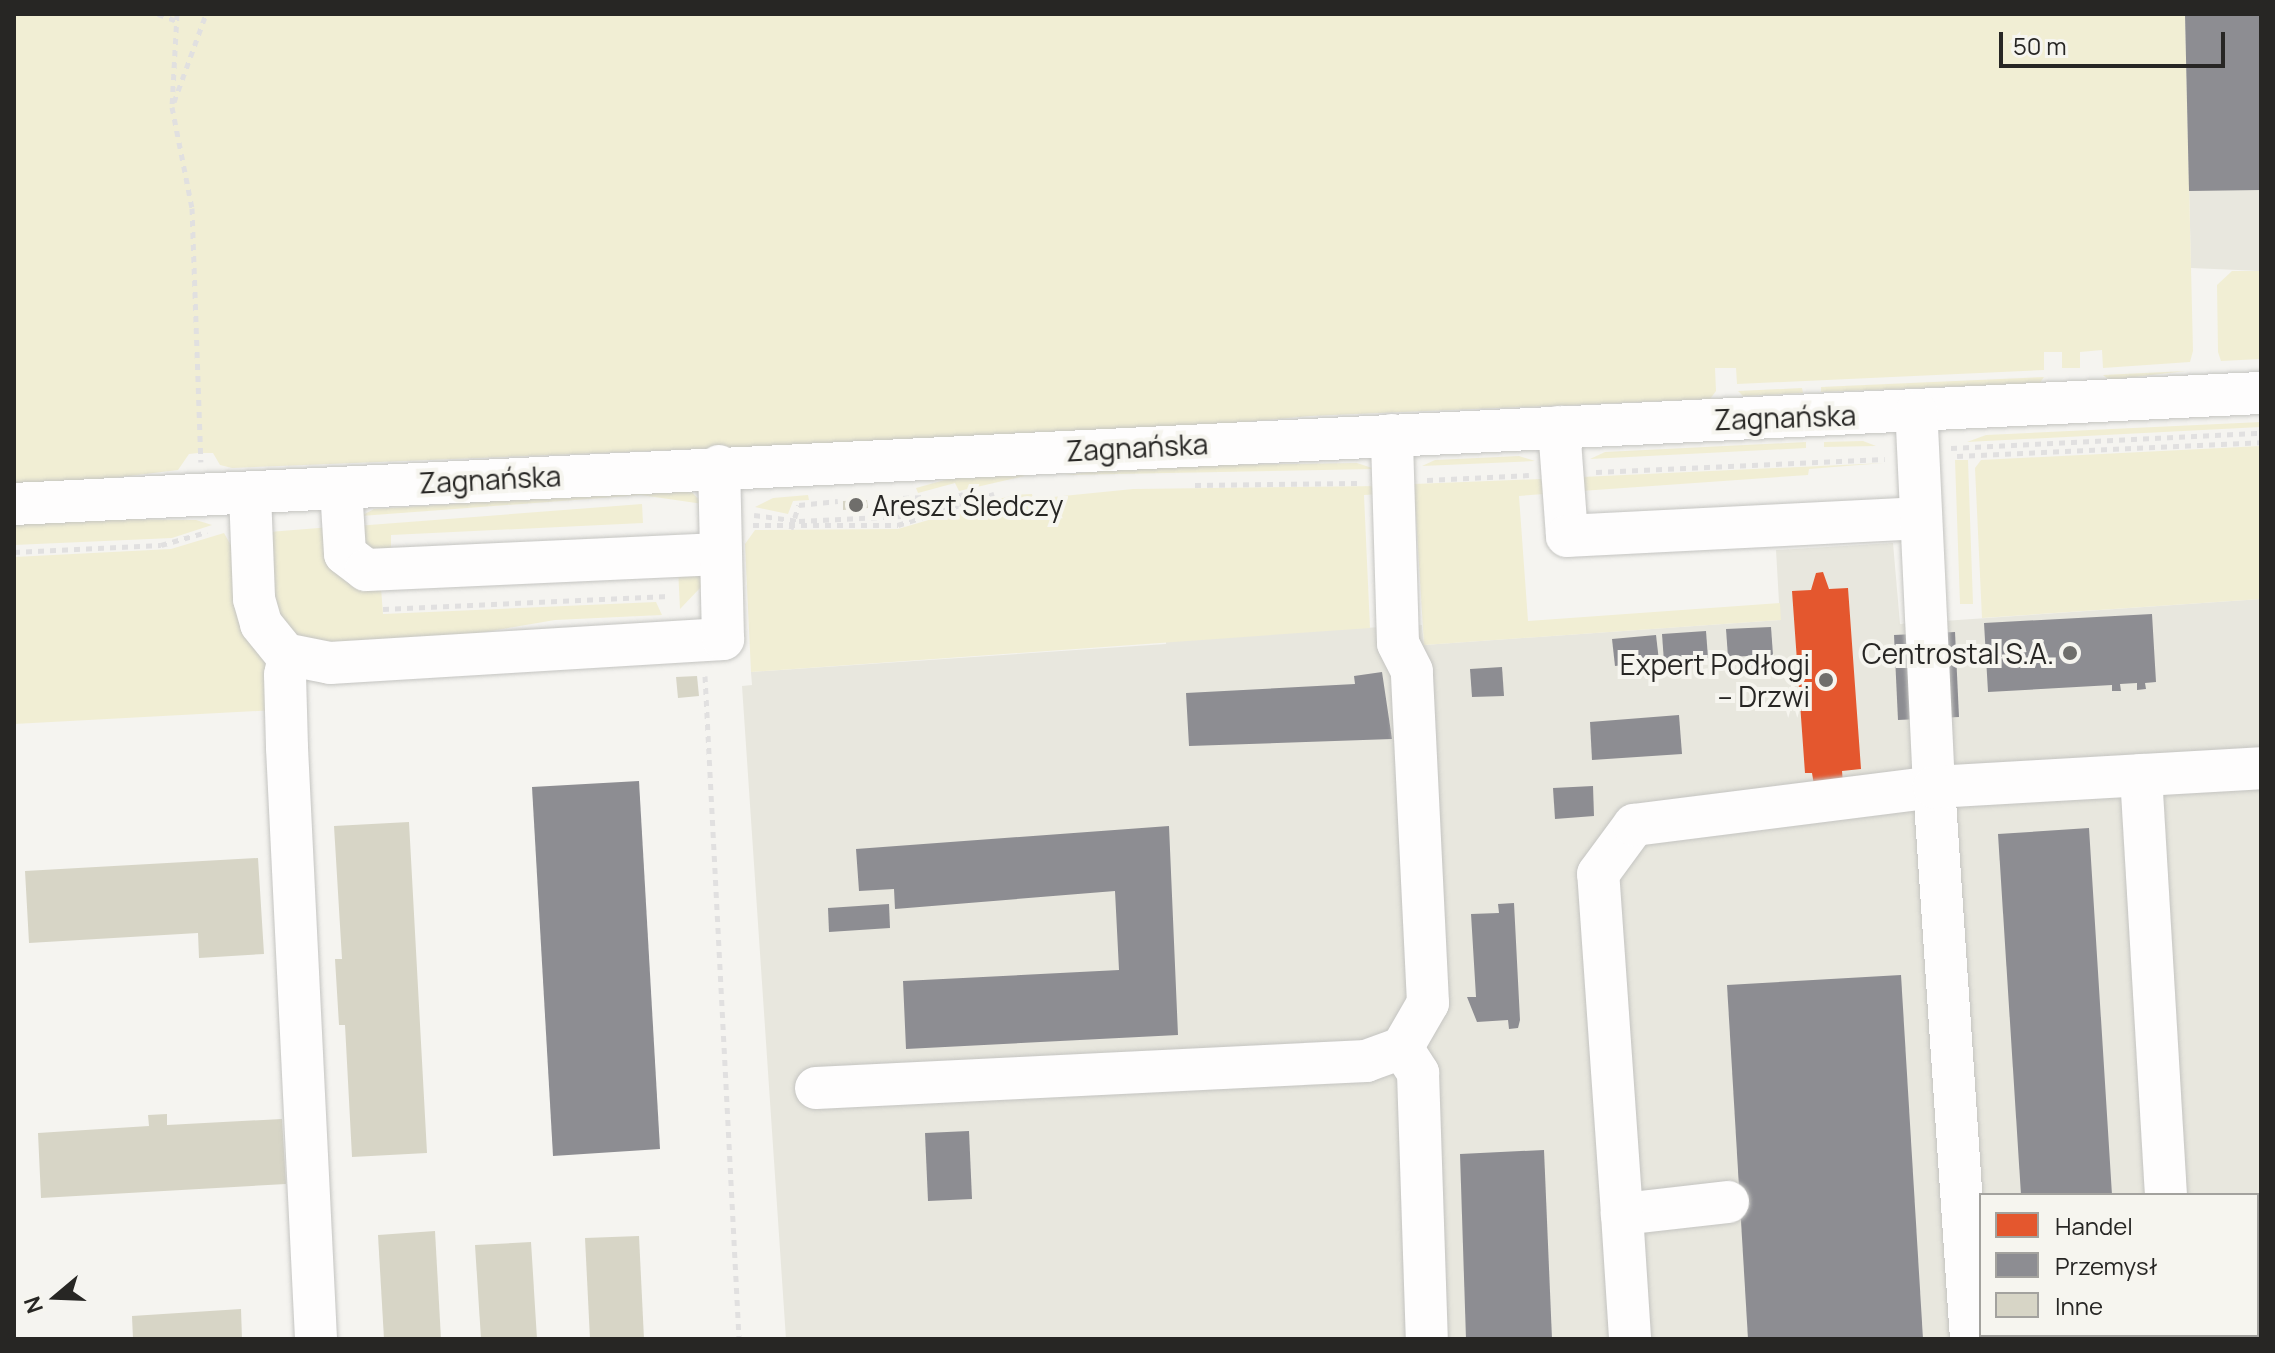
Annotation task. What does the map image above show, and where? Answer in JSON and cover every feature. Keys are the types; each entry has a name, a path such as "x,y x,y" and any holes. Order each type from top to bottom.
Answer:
{"street":[{"name":"Zagnańska","path":"14,504 209,512 250,493 719,466 1916,412 2261,393"},
{"path":"1916,412 1934,787 1971,1339"},
{"path":"1559,427 1567,536 1921,518"},
{"path":"816,1088 1366,1061 1402,1048 1428,1003 1412,671 1398,643 1392,435"},
{"path":"250,493 257,612 268,636 289,656 330,663 723,639 732,542 719,466"},
{"path":"341,488 345,554 366,570 732,542"},
{"path":"289,656 285,675 287,748 316,1339"},
{"path":"1630,1339 1598,874 1634,825 1934,787 2261,768"},
{"path":"2141,775 2166,1193"},
{"path":"1402,1048 1418,1073 1427,1339"},
{"path":"1622,1214 1728,1202"}],"path":[{"path":"14,552 161,545 209,512 192,208 172,107 177,18 158,14"},
{"path":"172,107 206,14"},
{"path":"1962,448 2261,433"},
{"path":"1957,456 2261,442"},
{"path":"1583,473 1891,459"},
{"path":"1414,481 1542,474"},
{"path":"1180,485 1368,483"},
{"path":"866,499 913,500 954,488 960,504"},
{"path":"732,542 754,525 791,529 905,524 1001,493"},
{"path":"791,529 799,505 854,499"},
{"path":"383,609 669,596"},
{"path":"698,669 705,676 739,1339"}],"shaded area":[{"path":"14,14 2185,14 2193,351 2190,362 2103,368 2102,350 2080,352 2080,368 2062,368 2062,352 2044,352 2044,370 1737,384 1736,368 1715,368 1716,391 1710,399 1310,416 1161,430 232,468 220,465 213,453 198,453 189,454 178,470 14,490"},
{"path":"2185,14 2261,14 2261,271 2191,268"},
{"path":"2232,271 2261,271 2261,359 2221,361 2218,352 2217,285"},
{"path":"2186,371 2109,380 2103,375"},
{"path":"2044,377 2040,383 1821,392 1821,387"},
{"path":"1802,388 1803,393 1743,396 1738,391"},
{"path":"2261,422 2261,427 1967,442 1986,435"},
{"path":"1863,441 1876,446 1824,447 1824,442"},
{"path":"1806,442 1806,448 1590,459 1605,452"},
{"path":"2261,446 2261,599 1982,618 1975,468 1981,460"},
{"path":"1519,456 1535,461 1422,466 1435,460"},
{"path":"1955,460 1968,460 1973,604 1960,604"},
{"path":"1357,463 1375,469 1064,475 1143,466"},
{"path":"1884,463 1809,469 1808,475 1581,491 1582,477"},
{"path":"1017,473 1025,476 959,491 955,483 918,493 916,488 959,476"},
{"path":"1541,479 1544,494 1519,496 1528,621 1780,603 1781,620 1424,645 1414,484"},
{"path":"1383,486 1382,494 1364,495 1370,628 751,672 745,544 755,530 898,529 1013,495 1032,494 1033,499 1133,489"},
{"path":"689,489 703,504 641,495 361,516 374,509"},
{"path":"808,495 809,500 793,501 788,514 755,507 773,498"},
{"path":"642,504 643,523 391,535 391,550 370,559 356,526"},
{"path":"14,518 196,520 212,525 172,538 14,545"},
{"path":"331,527 336,571 346,582 381,588 383,614 656,602 662,615 555,620 450,638 305,643 275,617 269,532"},
{"path":"224,533 233,549 244,631 271,667 275,710 14,724 14,557 171,549"},
{"path":"1893,543 1900,624 2261,599 2261,1339 786,1339 742,686 752,685 751,672 1166,644 1166,638 1422,625 1424,645 1780,620 1776,550"},
{"path":"678,568 703,568 701,587 680,609"}],"building: Handel":[{"name":"Expert Podłogi – Drzwi","path":"1823,572 1829,589 1848,588 1861,769 1842,771 1843,783 1814,785 1812,773 1805,773 1792,591 1811,590 1816,573"}],"building: Przemysł":[{"path":"2185,14 2261,14 2261,190 2189,191"},
{"name":"Centrostal S.A.","path":"2152,614 2156,682 2145,683 2146,689 2137,690 2137,683 2120,684 2121,691 2112,691 2112,685 1988,692 1984,623"},
{"path":"1771,627 1773,655 1728,657 1726,629"},
{"path":"1706,631 1708,658 1664,662 1662,634"},
{"path":"1955,632 1959,717 1898,720 1894,635"},
{"path":"1656,635 1659,661 1615,666 1612,639"},
{"path":"1502,667 1504,696 1472,697 1470,669"},
{"path":"1382,672 1392,739 1189,746 1186,693 1355,684 1354,676"},
{"path":"1679,715 1682,754 1592,760 1590,722"},
{"path":"639,781 660,1149 553,1156 532,787"},
{"path":"1593,786 1594,816 1555,819 1553,788"},
{"path":"1169,826 1178,1035 906,1049 903,981 1119,970 1115,891 895,909 894,889 859,891 856,849"},
{"path":"2089,828 2112,1193 2021,1193 1998,834"},
{"path":"1514,903 1520,1020 1518,1028 1509,1029 1508,1020 1477,1022 1467,997 1476,997 1471,914 1499,913 1498,904"},
{"path":"889,904 890,928 829,932 828,908"},
{"path":"1901,975 1923,1339 1748,1339 1727,985"},
{"path":"969,1131 972,1199 928,1201 925,1133"},
{"path":"1544,1150 1552,1339 1466,1339 1460,1154"},
{"path":"2122,1337 2122,1339 2030,1339"}],"building: Inne":[{"path":"867,500 868,508 843,510 843,501"},
{"path":"697,676 699,696 678,698 676,677"},
{"path":"409,822 427,1153 352,1157 345,1025 339,1025 335,959 342,959 334,826"},
{"path":"258,858 264,954 199,958 198,933 29,943 25,871"},
{"path":"167,1114 167,1125 282,1119 286,1184 41,1198 38,1133 149,1126 148,1115"},
{"path":"435,1231 441,1339 384,1339 378,1235"},
{"path":"639,1236 644,1339 590,1339 585,1238"},
{"path":"531,1242 537,1339 481,1339 475,1245"},
{"path":"241,1309 242,1339 133,1339 132,1316"}],"place":[{"name":"Areszt Śledczy","path":"856,505"},
{"name":"Centrostal S.A.","path":"2070,653"},
{"name":"Expert Podłogi – Drzwi","path":"1826,680"}]}
